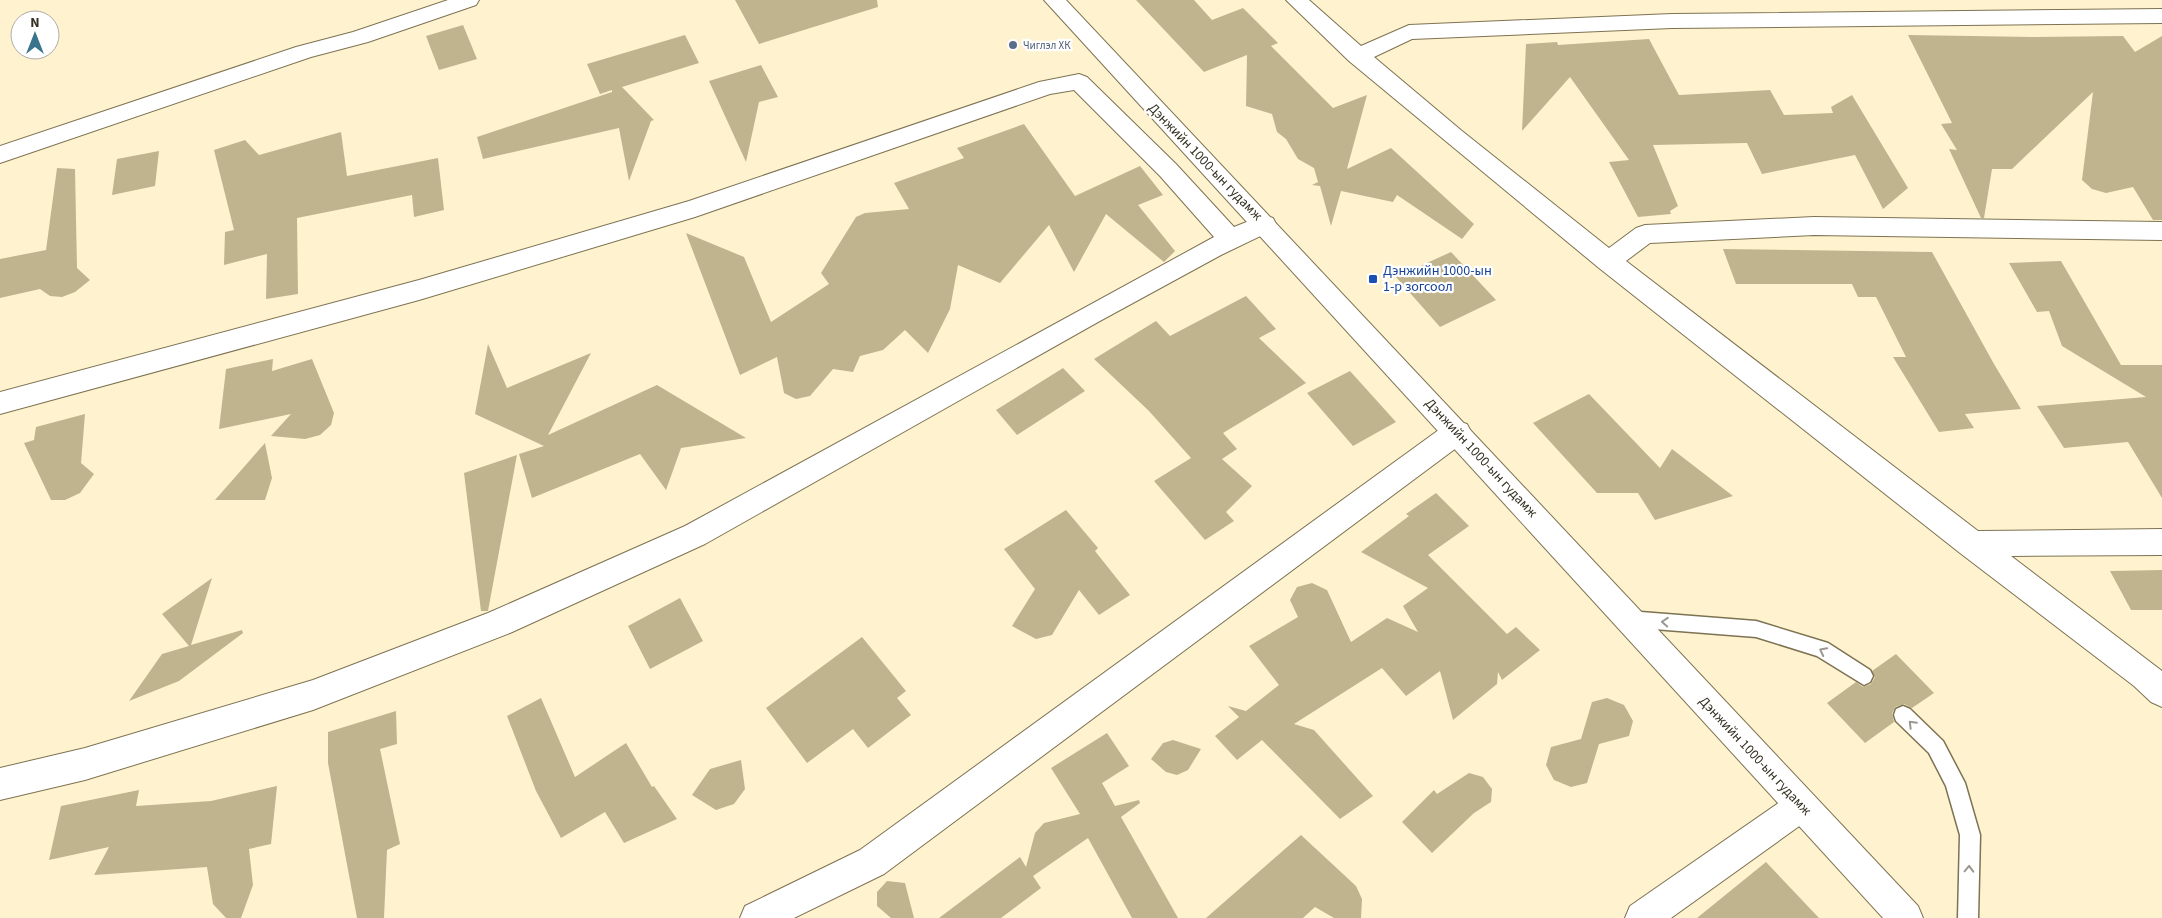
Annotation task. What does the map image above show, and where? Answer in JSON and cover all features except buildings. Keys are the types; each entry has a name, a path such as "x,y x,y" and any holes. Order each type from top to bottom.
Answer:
{"street":[{"path":"0,155 304,52 360,37 469,0"},
{"name":"Дэнжийн 1000-ын гудамж","path":"1054,0 1264,224 1906,918"},
{"path":"1296,0 1356,56 1608,260 1970,544 2145,676 2162,692"},
{"path":"1356,56 1409,32 1672,22 2162,16"},
{"path":"0,403 438,284 695,208 1047,87 1079,82 1168,170 1231,240"},
{"path":"0,784 86,764 313,695 499,623 695,535 1089,316 1264,224"},
{"path":"1608,260 1645,234 1814,226 2162,230"},
{"path":"758,918 872,862 1457,432"},
{"path":"1970,544 2162,542"},
{"path":"1642,918 1801,806"}],"lane":[{"path":"1628,619 1756,629 1822,649 1864,676"},
{"path":"1903,715 1936,747 1955,783 1970,835 1968,918"}],"place":[{"name":"Чиглэл ХК","path":"1013,45"},
{"name":"Дэнжийн 1000-ын 1-р зогсоол","path":"1373,279"}]}
